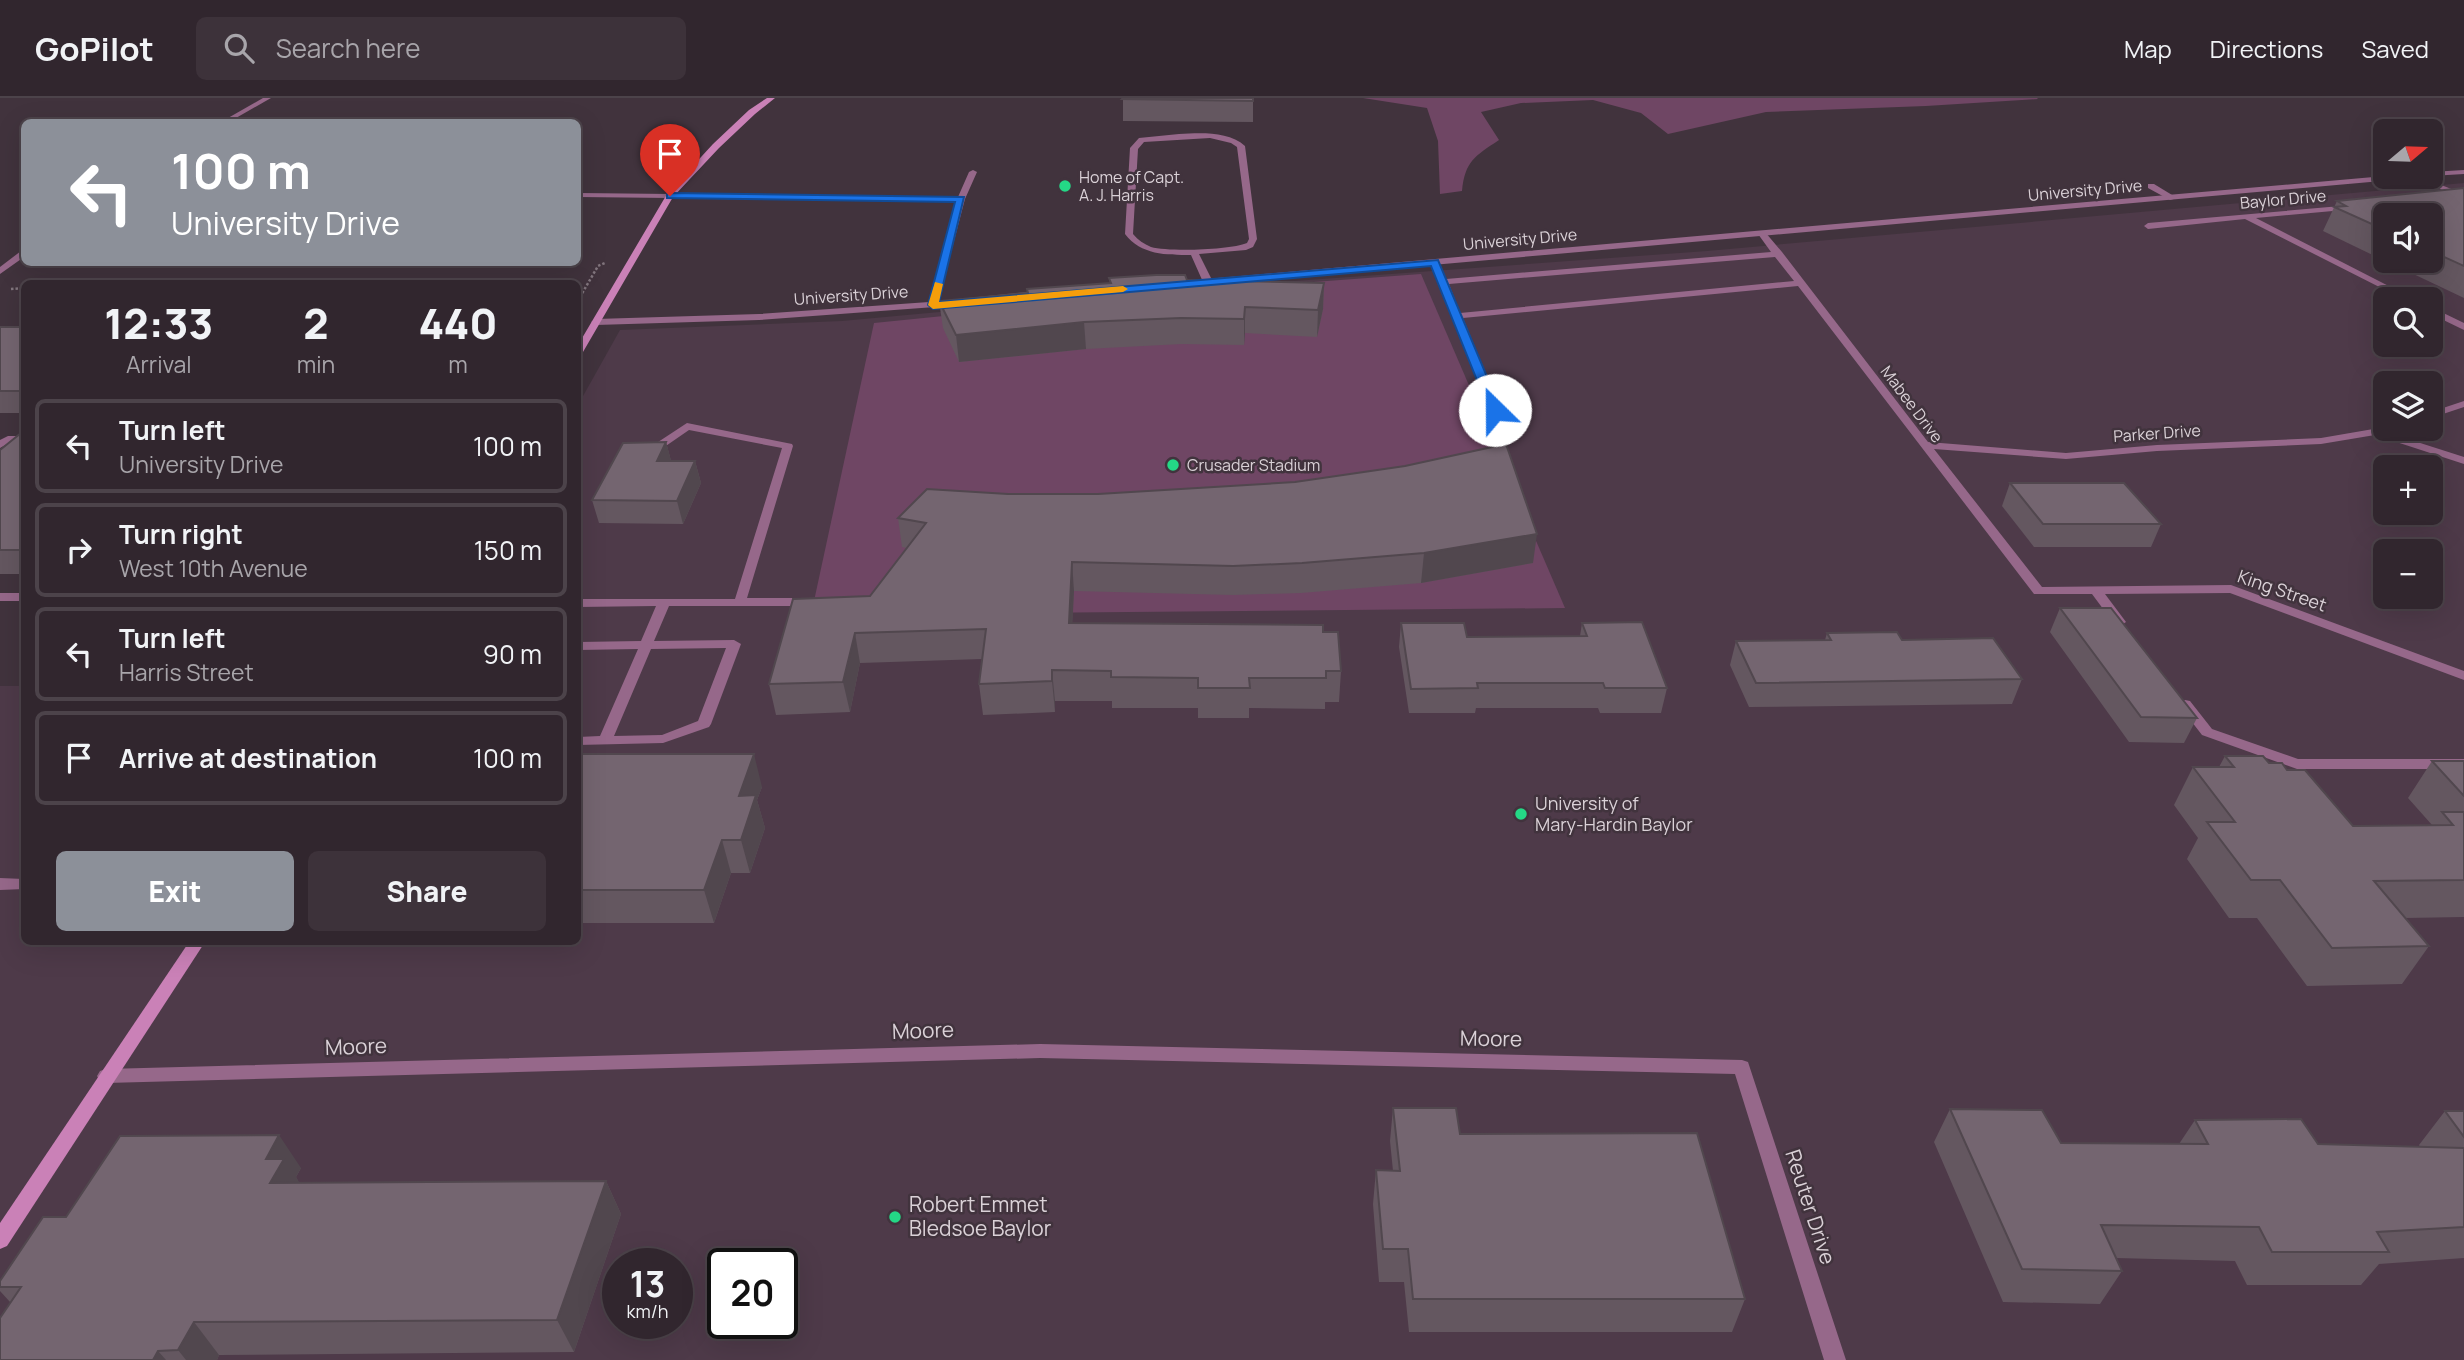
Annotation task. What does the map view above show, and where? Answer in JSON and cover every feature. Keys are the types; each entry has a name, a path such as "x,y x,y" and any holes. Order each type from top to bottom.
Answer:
{"street":[{"path":"230,119 268,98"},
{"path":"581,347 670,196 716,146 752,112 772,98"},
{"path":"1216,137 1237,141 1241,146 1252,239 1250,245 1194,252 1164,252 1146,248 1134,242 1129,234 1134,148 1142,140 1216,137"},
{"path":"933,305 961,199 973,172"},
{"path":"2443,173 2464,172"},
{"name":"University Drive","path":"1196,283 2373,180"},
{"path":"2151,186 2173,198"},
{"path":"2443,189 2463,197"},
{"path":"581,195 961,199"},
{"path":"2435,199 2463,197"},
{"name":"Baylor Drive","path":"2148,226 2367,205"},
{"path":"2246,217 2386,287"},
{"name":"Mabee Drive","path":"1762,234 2038,591"},
{"path":"1194,252 1208,282"},
{"path":"1443,282 1779,254"},
{"path":"0,271 21,255"},
{"path":"1435,262 1495,410"},
{"path":"1456,316 1801,283"},
{"name":"University Drive","path":"596,322 759,317 972,302"},
{"path":"2443,316 2464,327"},
{"path":"2443,411 2464,404"},
{"path":"656,448 687,426 788,446 740,603"},
{"name":"Parker Drive","path":"1924,445 2066,456 2157,448 2321,442 2373,434"},
{"path":"0,445 8,439 21,439"},
{"path":"2403,441 2464,461"},
{"name":"King Street","path":"2038,591 2231,589 2464,676"},
{"path":"2095,590 2127,630"},
{"path":"0,597 21,597"},
{"path":"581,603 820,602"},
{"path":"604,742 664,603"},
{"path":"581,646 734,644 704,724 663,739 581,741"},
{"path":"2175,690 2207,732 2297,764 2464,764"},
{"path":"0,884 21,884"},
{"path":"0,1240 195,945"},
{"name":"Moore","path":"106,1076 1040,1051 1742,1067"},
{"name":"Reuter Drive","path":"1742,1067 1835,1360"}],"path":[{"path":"581,285 587,285"}],"shaded area":[{"path":"1363,98 2038,99 1766,112 1668,134 1641,113 1593,100 1521,103 1481,112 1499,140 1473,160 1463,181 1462,191 1440,194 1438,141 1427,108"},
{"name":"University of Mary-Hardin Baylor","path":"2464,183 2464,1360 0,1360 0,686 21,686 21,945 581,945 581,400 620,330 842,321 1198,288 1707,251 2397,189 2443,189 2443,185"},
{"name":"Crusader Stadium","path":"1421,274 1565,608 811,615 874,323 1194,291"}],"building":[{"path":"1253,98 1253,101 1122,99"},
{"path":"2464,188 2464,266 2443,256 2443,203 2373,203 2373,225 2334,207 2346,206 2337,201"},
{"path":"1185,275 1187,280 1324,283 1318,310 1245,307 1244,319 1181,318 1084,322 956,335 939,301 1028,293 1027,289 1111,283 1109,278"},
{"path":"0,327 21,327 21,391 0,391"},
{"path":"21,433 21,550 0,550 0,450"},
{"path":"666,442 657,461 695,461 677,501 592,500 623,443"},
{"path":"1506,444 1537,534 1424,553 1302,563 1233,566 1072,562 1069,623 1323,625 1323,632 1338,632 1341,671 1326,671 1326,678 1249,678 1250,688 1198,688 1198,678 1111,677 1111,671 1052,670 1052,681 979,684 986,629 855,633 843,682 769,684 793,599 870,596 926,523 898,518 927,489 1008,494 1098,494 1295,482 1405,466"},
{"path":"2010,483 2124,483 2161,524 2043,524"},
{"path":"2060,608 2111,608 2197,718 2141,717"},
{"path":"1642,622 1667,688 1605,688 1603,683 1477,683 1478,688 1411,689 1401,623 1464,623 1467,637 1587,636 1582,623"},
{"path":"1897,632 1902,640 1993,638 2022,679 1756,683 1736,641 1831,640 1827,633"},
{"path":"581,754 754,754 739,796 756,795 741,840 722,840 704,890 581,890"},
{"path":"2225,756 2263,756 2269,763 2282,763 2287,770 2305,770 2353,826 2453,825 2442,812 2464,812 2464,880 2374,881 2429,946 2332,948 2280,880 2251,880 2207,822 2235,822 2193,767 2234,767"},
{"path":"2432,761 2464,761 2464,796"},
{"path":"1393,1108 1456,1108 1460,1134 1697,1133 1745,1299 1413,1299 1408,1249 1383,1249 1376,1170 1400,1171"},
{"path":"1950,1109 2042,1110 2061,1143 2208,1144 2195,1120 2301,1119 2318,1144 2464,1148 2464,1227 2377,1232 2389,1252 2272,1252 2259,1227 2101,1225 2122,1271 2022,1269"},
{"path":"2445,1111 2464,1111 2464,1137"},
{"path":"279,1135 266,1159 284,1159 270,1183 606,1181 557,1320 194,1322 178,1350 158,1351 153,1360 0,1360 0,1318 21,1287 0,1287 0,1281 43,1217 66,1217 120,1136"}],"slow traffic":[{"path":"938,284 933,305 1123,289"}],"place":[{"name":"Home of Capt. A. J. Harris","path":"1065,186"},
{"name":"Crusader Stadium","path":"1173,465"},
{"name":"University of Mary-Hardin Baylor","path":"1521,814"},
{"name":"Robert Emmet Bledsoe Baylor","path":"895,1217"}],"route":[{"path":"670,196 961,199 933,305 1435,262 1495,410"}]}
